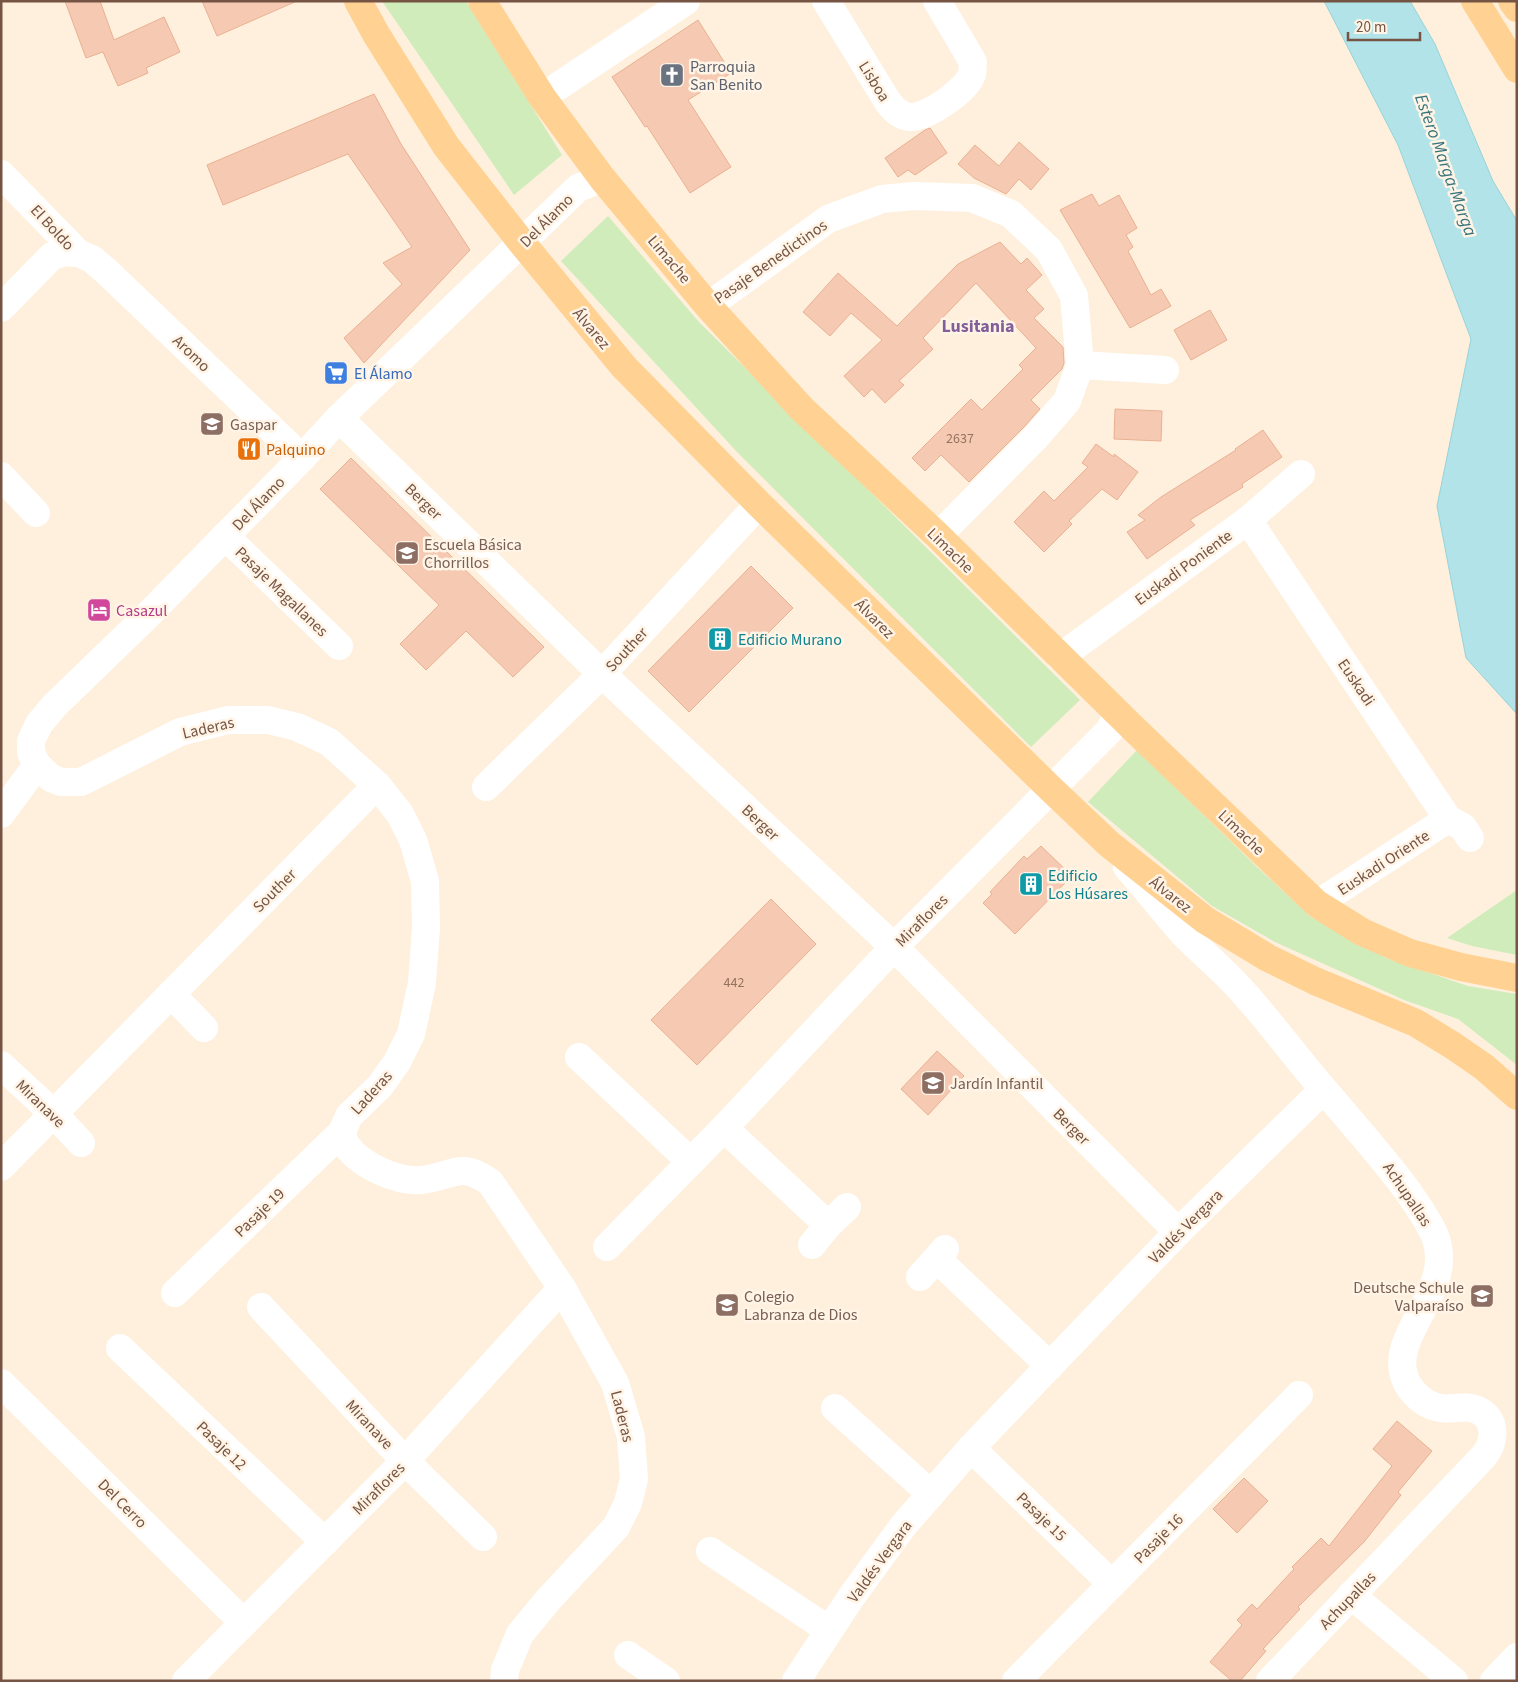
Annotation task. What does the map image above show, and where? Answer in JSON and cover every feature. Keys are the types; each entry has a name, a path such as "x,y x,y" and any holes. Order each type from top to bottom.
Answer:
{"main road":[{"name":"Álvarez","path":"358,1 376,34 446,146 522,244 624,367 759,504 1052,790 1162,887 1205,920 1268,958 1315,982 1416,1023 1452,1045 1484,1068 1517,1096"},
{"name":"Limache","path":"482,1 542,97 602,178 708,306 802,409 938,536 1060,657 1317,904 1362,932 1410,953 1461,967 1517,978"},
{"path":"1476,1 1517,70"},
{"path":"1512,1 1517,8"}],"street":[{"path":"542,97 686,1"},
{"name":"Lisboa","path":"826,1 888,102 894,110 910,117 926,114 934,109 964,87 972,74 973,62 937,1"},
{"name":"El Boldo","path":"1,174 78,253"},
{"name":"Del Álamo","path":"37,766 31,754 31,741 39,724 54,706 145,618 339,418 522,244 578,188 602,178"},
{"name":"Pasaje Benedictinos","path":"708,306 828,219 882,200 914,196 972,198 1011,214 1049,250 1074,296 1080,365 1066,401 1035,438 938,536"},
{"name":"El Boldo","path":"1,308 52,256 66,252 78,253"},
{"name":"Aromo","path":"78,253 92,259 106,271 302,458"},
{"path":"1080,365 1165,370"},
{"name":"Berger","path":"339,418 602,674 894,947 1178,1232"},
{"name":"Euskadi Poniente","path":"1060,657 1248,520 1302,474"},
{"path":"1,476 36,513"},
{"name":"Souther","path":"486,787 602,674 759,504"},
{"name":"Euskadi","path":"1248,520 1448,819 1463,827 1470,838"},
{"name":"Pasaje Magallanes","path":"225,536 339,646"},
{"name":"Miraflores","path":"607,1247 724,1128 894,947 1110,730 1117,712"},
{"name":"Laderas","path":"37,766 52,778 61,782 81,782 180,732 228,720 268,720 297,727 329,742 377,785 400,814 413,840 425,881 426,928 422,983 411,1034 397,1062 380,1086 350,1116 342,1132 346,1145 355,1155 370,1166 391,1176 409,1180 423,1180 455,1171 468,1170 490,1182 562,1288 615,1383 630,1437 634,1479 628,1503 616,1527 548,1600 520,1634 505,1670 504,1681"},
{"path":"1,814 37,766"},
{"name":"Souther","path":"1,1167 377,785"},
{"name":"Euskadi Oriente","path":"1317,904 1448,819"},
{"name":"Achupallas","path":"1102,836 1183,933 1243,991 1324,1090 1384,1158 1422,1212 1435,1237 1439,1251 1437,1279 1405,1345 1402,1357 1406,1381 1422,1401 1434,1407 1448,1410 1470,1408 1479,1411 1486,1416 1493,1432 1489,1450 1270,1681"},
{"path":"171,994 204,1028"},
{"path":"579,1057 691,1162"},
{"name":"Miranave","path":"1,1065 54,1114 81,1143"},
{"name":"Valdés Vergara","path":"796,1681 852,1596 903,1526 971,1448 1178,1232 1324,1090"},
{"path":"724,1128 820,1235 848,1207"},
{"name":"Pasaje 19","path":"176,1293 342,1132"},
{"path":"934,1262 1050,1366"},
{"name":"Miraflores","path":"186,1681 405,1461 562,1288"},
{"name":"Miranave","path":"261,1307 405,1461 483,1537"},
{"name":"Pasaje 12","path":"120,1348 325,1542"},
{"name":"Del Cerro","path":"1,1383 244,1623"},
{"name":"Pasaje 16","path":"1016,1681 1299,1395"},
{"path":"835,1408 931,1494"},
{"name":"Pasaje 15","path":"971,1448 1112,1584"},
{"path":"710,1551 829,1630"},
{"path":"1352,1595 1454,1681"},
{"path":"628,1654 666,1681"},
{"path":"1494,1681 1517,1656"}],"green space":[{"path":"382,1 466,1 562,155 514,195"},
{"path":"608,216 699,322 1080,700 1031,747 737,452 561,261"},
{"path":"1137,750 1311,917 1386,958 1468,986 1517,994 1517,1065 1458,1019 1404,1000 1275,942 1212,906 1088,802"},
{"path":"1517,890 1517,955 1472,946 1447,938"}],"water":[{"name":"Estero Marga-Marga","path":"1324,1 1410,1 1435,44 1493,181 1517,221 1517,714 1466,658 1437,506 1471,339 1398,145"}],"building":[{"path":"65,1 100,1 114,40 164,17 180,52 146,68 148,73 118,86 103,52 86,58"},
{"path":"202,1 297,1 217,36"},
{"name":"Parroquia San Benito","path":"698,20 731,73 688,100 731,167 690,193 647,126 645,127 612,77"},
{"path":"374,94 401,144 470,250 364,363 344,338 402,284 383,263 412,247 348,154 223,205 207,165"},
{"path":"930,128 947,153 915,175 908,170 898,177 885,158"},
{"path":"1019,142 1049,169 1031,190 1019,179 1006,194 974,178 958,164 975,145 999,166"},
{"path":"1092,194 1099,206 1119,195 1137,228 1126,235 1133,247 1128,251 1151,295 1161,289 1171,306 1130,328 1060,210"},
{"path":"1000,242 1021,264 1027,258 1042,275 1026,290 1044,309 1034,318 1063,347 1064,363 1062,369 1031,400 1040,409 969,482 941,455 925,471 912,458 971,399 982,410 1023,369 1019,365 1036,348 976,283 923,338 933,349 899,381 904,385 885,403 872,389 864,397 844,376 882,340 851,313 830,336 803,312 838,273 897,326 958,264"},
{"path":"1210,310 1227,340 1191,360 1174,330"},
{"path":"1115,409 1162,411 1161,441 1114,439"},
{"path":"1263,430 1282,457 1242,484 1243,487 1190,520 1195,525 1147,559 1127,532 1145,520 1138,515 1161,497 1236,450"},
{"path":"1096,444 1114,457 1114,454 1138,472 1117,500 1102,489 1069,521 1072,524 1044,552 1014,522 1044,491 1054,501 1088,467 1082,463"},
{"path":"351,458 544,647 513,677 466,631 426,670 400,644 439,605 320,489"},
{"name":"Edificio Murano","path":"751,566 793,608 689,712 648,671"},
{"name":"Edificio Los Húsares","path":"1041,846 1072,876 1015,934 983,903 992,894 990,892 1024,856 1027,859"},
{"path":"771,899 816,944 697,1065 651,1020"},
{"name":"Jardín Infantil","path":"937,1051 964,1076 928,1115 901,1089"},
{"path":"1397,1421 1432,1451 1398,1492 1401,1495 1364,1542 1298,1607 1300,1609 1263,1649 1266,1651 1240,1681 1232,1681 1210,1662 1242,1625 1237,1620 1252,1604 1257,1609 1294,1569 1292,1567 1321,1538 1329,1546 1392,1466 1373,1449"},
{"path":"1244,1478 1268,1501 1237,1533 1213,1509"}],"place":[{"name":"Parroquia San Benito","path":"672,75"},
{"name":"El Álamo","path":"336,373"},
{"name":"Gaspar","path":"212,424"},
{"name":"Palquino","path":"249,449"},
{"name":"Escuela Básica Chorrillos","path":"407,553"},
{"name":"Casazul","path":"99,610"},
{"name":"Edificio Murano","path":"720,639"},
{"name":"Edificio Los Húsares","path":"1031,884"},
{"name":"Jardín Infantil","path":"933,1083"},
{"name":"Deutsche Schule Valparaíso","path":"1482,1296"},
{"name":"Colegio Labranza de Dios","path":"727,1305"}],"district":[{"name":"Lusitania","path":"978,326"}]}
